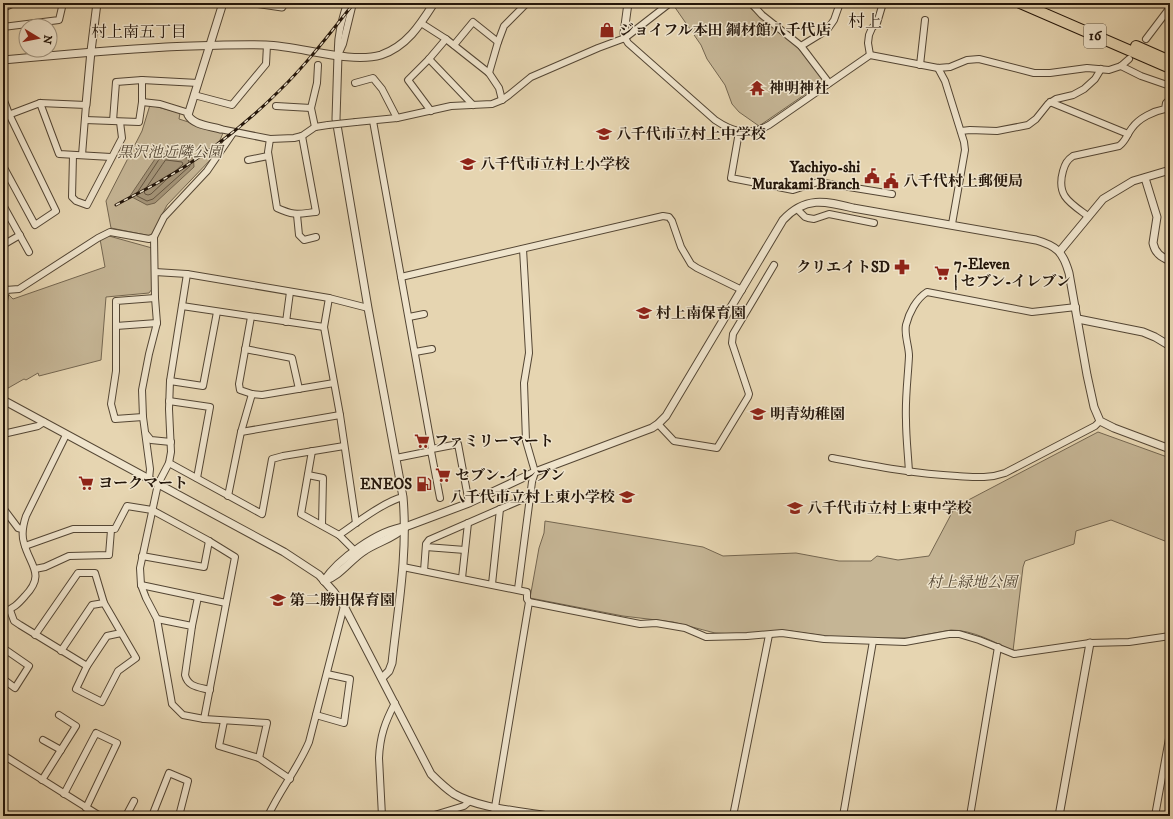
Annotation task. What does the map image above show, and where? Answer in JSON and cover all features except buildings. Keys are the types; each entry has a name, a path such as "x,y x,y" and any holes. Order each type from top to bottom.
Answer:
{"highway":[{"name":"16","path":"1020,3 1170,68"},
{"name":"16","path":"1037,3 1170,61"}],"street":[{"path":"3,8 14,3"},
{"path":"3,27 59,20 62,3"},
{"path":"82,155 90,51 98,3"},
{"path":"223,3 188,115 190,119 197,123 234,133 270,139 294,138 302,136 315,127 397,118 451,106 492,104 502,100 531,77 625,38 670,3"},
{"path":"254,3 282,7 284,3"},
{"path":"347,3 338,44 336,119 368,308 403,497 405,528 403,567 392,663 389,671 382,678"},
{"path":"338,55 343,44 353,3"},
{"path":"3,60 90,51 209,45 267,45 291,47 338,55 368,57 381,55 398,47 411,36 434,3"},
{"path":"489,73 504,26 527,3"},
{"path":"628,3 624,32 628,43 715,120 729,129 740,132 754,132 769,125 870,55 938,68 950,67 967,60 975,59 1034,72 1050,73 1087,68 1109,70 1121,66 1128,59"},
{"path":"751,3 766,18 801,46 829,83"},
{"path":"801,46 827,30 834,20 840,3"},
{"path":"870,55 868,43 869,35 872,28 877,23 883,3"},
{"path":"1146,39 1168,10 1170,4"},
{"path":"920,64 925,20"},
{"path":"454,45 473,22 498,42"},
{"path":"421,23 446,39 489,73 499,88 502,100"},
{"path":"431,111 408,80 446,39"},
{"path":"194,95 232,105 266,64 267,45"},
{"path":"429,59 473,105"},
{"path":"315,127 312,108 317,83 318,65"},
{"path":"1121,66 1141,76 1170,86"},
{"path":"938,68 944,81 964,142 965,150 952,224"},
{"path":"960,131 997,131 1028,125 1036,119 1050,102 1073,95 1084,89 1095,79 1100,69"},
{"path":"355,83 374,78 382,89 397,118"},
{"path":"113,121 116,82 142,80 198,82"},
{"path":"85,120 139,122 142,102 142,80"},
{"path":"3,98 9,114 56,211 35,224 3,166"},
{"path":"1088,216 1064,196 1061,189 1061,178 1066,163 1073,156 1119,146 1123,143 1132,126 1146,116 1156,111 1165,109 1166,103 1170,99"},
{"path":"142,102 160,104 189,112"},
{"path":"1050,102 1128,134"},
{"path":"3,117 40,103 86,105"},
{"path":"40,103 59,154 111,158"},
{"path":"276,106 312,108"},
{"path":"373,121 432,449 458,444 469,502"},
{"path":"73,155 72,197 76,201 87,205 122,138 120,122"},
{"path":"740,132 731,178 792,190 818,182 892,194"},
{"path":"149,479 150,469 143,417 142,390 157,323 154,237 164,216 207,171 234,133"},
{"path":"270,139 268,156 277,208 291,214 316,212 302,136"},
{"path":"248,160 268,156"},
{"path":"1060,251 1103,199 1133,181 1170,170"},
{"path":"1145,178 1157,217 1153,243 1154,247 1158,255 1170,261"},
{"path":"324,581 333,578 354,558 365,550 398,534 405,528 469,502 535,472 652,428 658,424 666,416 742,290 778,226 787,215 811,203 827,202 853,208 952,224 1036,240 1047,243 1060,251 1064,256 1069,272 1087,375 1094,407 1100,421 1114,428 1170,449"},
{"path":"3,204 29,252"},
{"path":"797,209 808,218 814,219 829,214 874,222"},
{"path":"297,214 300,234 304,240 316,237"},
{"path":"401,276 663,216 669,217 672,221 681,247 691,264 742,290"},
{"path":"3,306 4,287 19,289 98,238 110,232 149,239 154,237"},
{"path":"3,245 20,235"},
{"path":"518,589 532,482 535,472 526,441 524,382 529,353 523,249"},
{"path":"658,424 674,441 718,448 749,394 732,343 733,334 774,265"},
{"path":"155,272 187,274 329,298 368,308"},
{"path":"187,274 170,381 169,401 171,442 169,463 158,484 152,510 140,568 141,585 157,619 172,704 183,715 224,721 267,723 258,758"},
{"path":"286,322 290,292"},
{"path":"909,472 906,419 909,354 906,326 915,303 920,296 927,292 1032,312 1076,308"},
{"path":"143,417 115,419 111,404 116,371 116,301 155,298"},
{"path":"329,298 324,327 340,415 356,523"},
{"path":"182,306 324,327"},
{"path":"170,381 203,386 217,312"},
{"path":"408,317 424,314"},
{"path":"251,317 239,388 240,390 252,394 271,394 334,383"},
{"path":"1078,319 1143,332 1155,336 1170,346"},
{"path":"116,326 157,323"},
{"path":"246,349 292,358 299,389"},
{"path":"415,352 432,349"},
{"path":"228,496 252,394"},
{"path":"3,400 284,552 310,568 324,581 344,606 431,774 442,785 455,794 470,801 546,816"},
{"path":"169,401 210,407 197,478"},
{"path":"242,432 340,415"},
{"path":"832,458 909,472 945,476 989,478 1005,473 1095,426 1100,421"},
{"path":"3,434 38,426 44,422"},
{"path":"146,434 151,440 171,442"},
{"path":"3,612 17,606 30,592 35,581 36,569 25,546 22,529 26,516 66,435"},
{"path":"169,463 262,514 272,459 344,446"},
{"path":"433,460 437,456 436,448"},
{"path":"312,451 301,514 339,535 354,550"},
{"path":"396,458 431,451 440,498"},
{"path":"308,474 323,478 322,525"},
{"path":"424,571 426,547 429,540 530,496"},
{"path":"339,535 397,498 403,497"},
{"path":"25,546 73,529 115,530 126,506 141,507 152,510 235,557 204,719"},
{"path":"3,508 18,528 22,529"},
{"path":"492,584 500,509"},
{"path":"462,578 468,523"},
{"path":"324,581 329,573 354,550 396,528 405,528"},
{"path":"36,569 45,567 69,556 109,554 111,530"},
{"path":"142,556 204,567 209,541"},
{"path":"426,547 465,550"},
{"path":"403,567 527,592 527,599 529,602 494,816"},
{"path":"36,635 78,573 95,572 104,603 136,658 118,671 102,702 76,689 87,666 107,636 121,633"},
{"path":"141,585 226,602"},
{"path":"198,596 185,669 186,678 188,682 194,686 210,690"},
{"path":"529,602 640,624 656,623 685,628 706,637 769,635 782,633 824,639 905,642 949,634 959,634 1014,654 1090,643 1130,642 1170,636"},
{"path":"62,651 92,605 104,603"},
{"path":"268,816 276,799 302,758 309,742 344,606"},
{"path":"10,610 14,621 87,666"},
{"path":"157,619 192,626"},
{"path":"733,816 769,635"},
{"path":"842,816 873,641"},
{"path":"1059,816 1090,643"},
{"path":"970,816 998,647"},
{"path":"3,648 29,666 15,688 3,679"},
{"path":"316,715 344,723 350,679 327,674"},
{"path":"382,816 379,749 383,728 395,703"},
{"path":"42,780 76,726 59,715"},
{"path":"224,721 219,746 258,758 290,779"},
{"path":"64,794 96,733 117,743 86,808"},
{"path":"1155,816 1170,733"},
{"path":"43,740 61,750"},
{"path":"3,755 97,815"},
{"path":"152,816 169,773 188,781 179,816"},
{"path":"126,816 134,801"},
{"path":"431,816 464,806 470,801"}],"green space":[{"path":"679,3 746,3 795,44 823,82 759,126 739,112 732,104 725,85 707,59 701,45 674,6"},
{"name":"黒沢池近隣公園","path":"150,105 180,113 179,119 223,133 213,157 167,205 151,236 111,228 106,201 142,131"},
{"path":"109,236 152,248 152,289 149,293 106,297 101,360 39,376 38,373 3,391 3,311 8,294 13,299 105,267 100,239"},
{"name":"村上緑地公園","path":"1098,432 1170,458 1170,543 1111,520 1076,531 1074,544 1025,561 1013,651 975,634 951,630 907,638 840,638 790,631 735,634 715,633 673,622 623,616 530,598 539,548 544,533 545,521 703,547 723,556 796,553 839,561 871,561 877,556 898,560 929,556 955,507"}],"water":[{"path":"163,150 193,154 194,167 155,203 147,205 130,196 155,159"}],"railway":[{"path":"116,205 191,163 252,117 299,70 354,3"}],"place":[{"name":"ジョイフル本田 鋼材館八千代店","path":"607,30"},
{"name":"神明神社","path":"757,88"},
{"name":"八千代市立村上中学校","path":"604,134"},
{"name":"八千代市立村上小学校","path":"468,164"},
{"name":"Yachiyo-shi Murakami Branch","path":"872,176"},
{"name":"八千代村上郵便局","path":"891,181"},
{"name":"クリエイトSD","path":"902,267"},
{"name":"7-Eleven | セブン-イレブン","path":"942,273"},
{"name":"村上南保育園","path":"644,313"},
{"name":"明青幼稚園","path":"758,414"},
{"name":"ファミリーマート","path":"422,441"},
{"name":"セブン-イレブン","path":"443,475"},
{"name":"ヨークマート","path":"86,483"},
{"name":"ENEOS","path":"424,484"},
{"name":"八千代市立村上東小学校","path":"627,497"},
{"name":"八千代市立村上東中学校","path":"795,508"},
{"name":"第二勝田保育園","path":"278,600"}],"district":[{"name":"村上","path":"865,22"},
{"name":"村上南五丁目","path":"139,32"}]}
